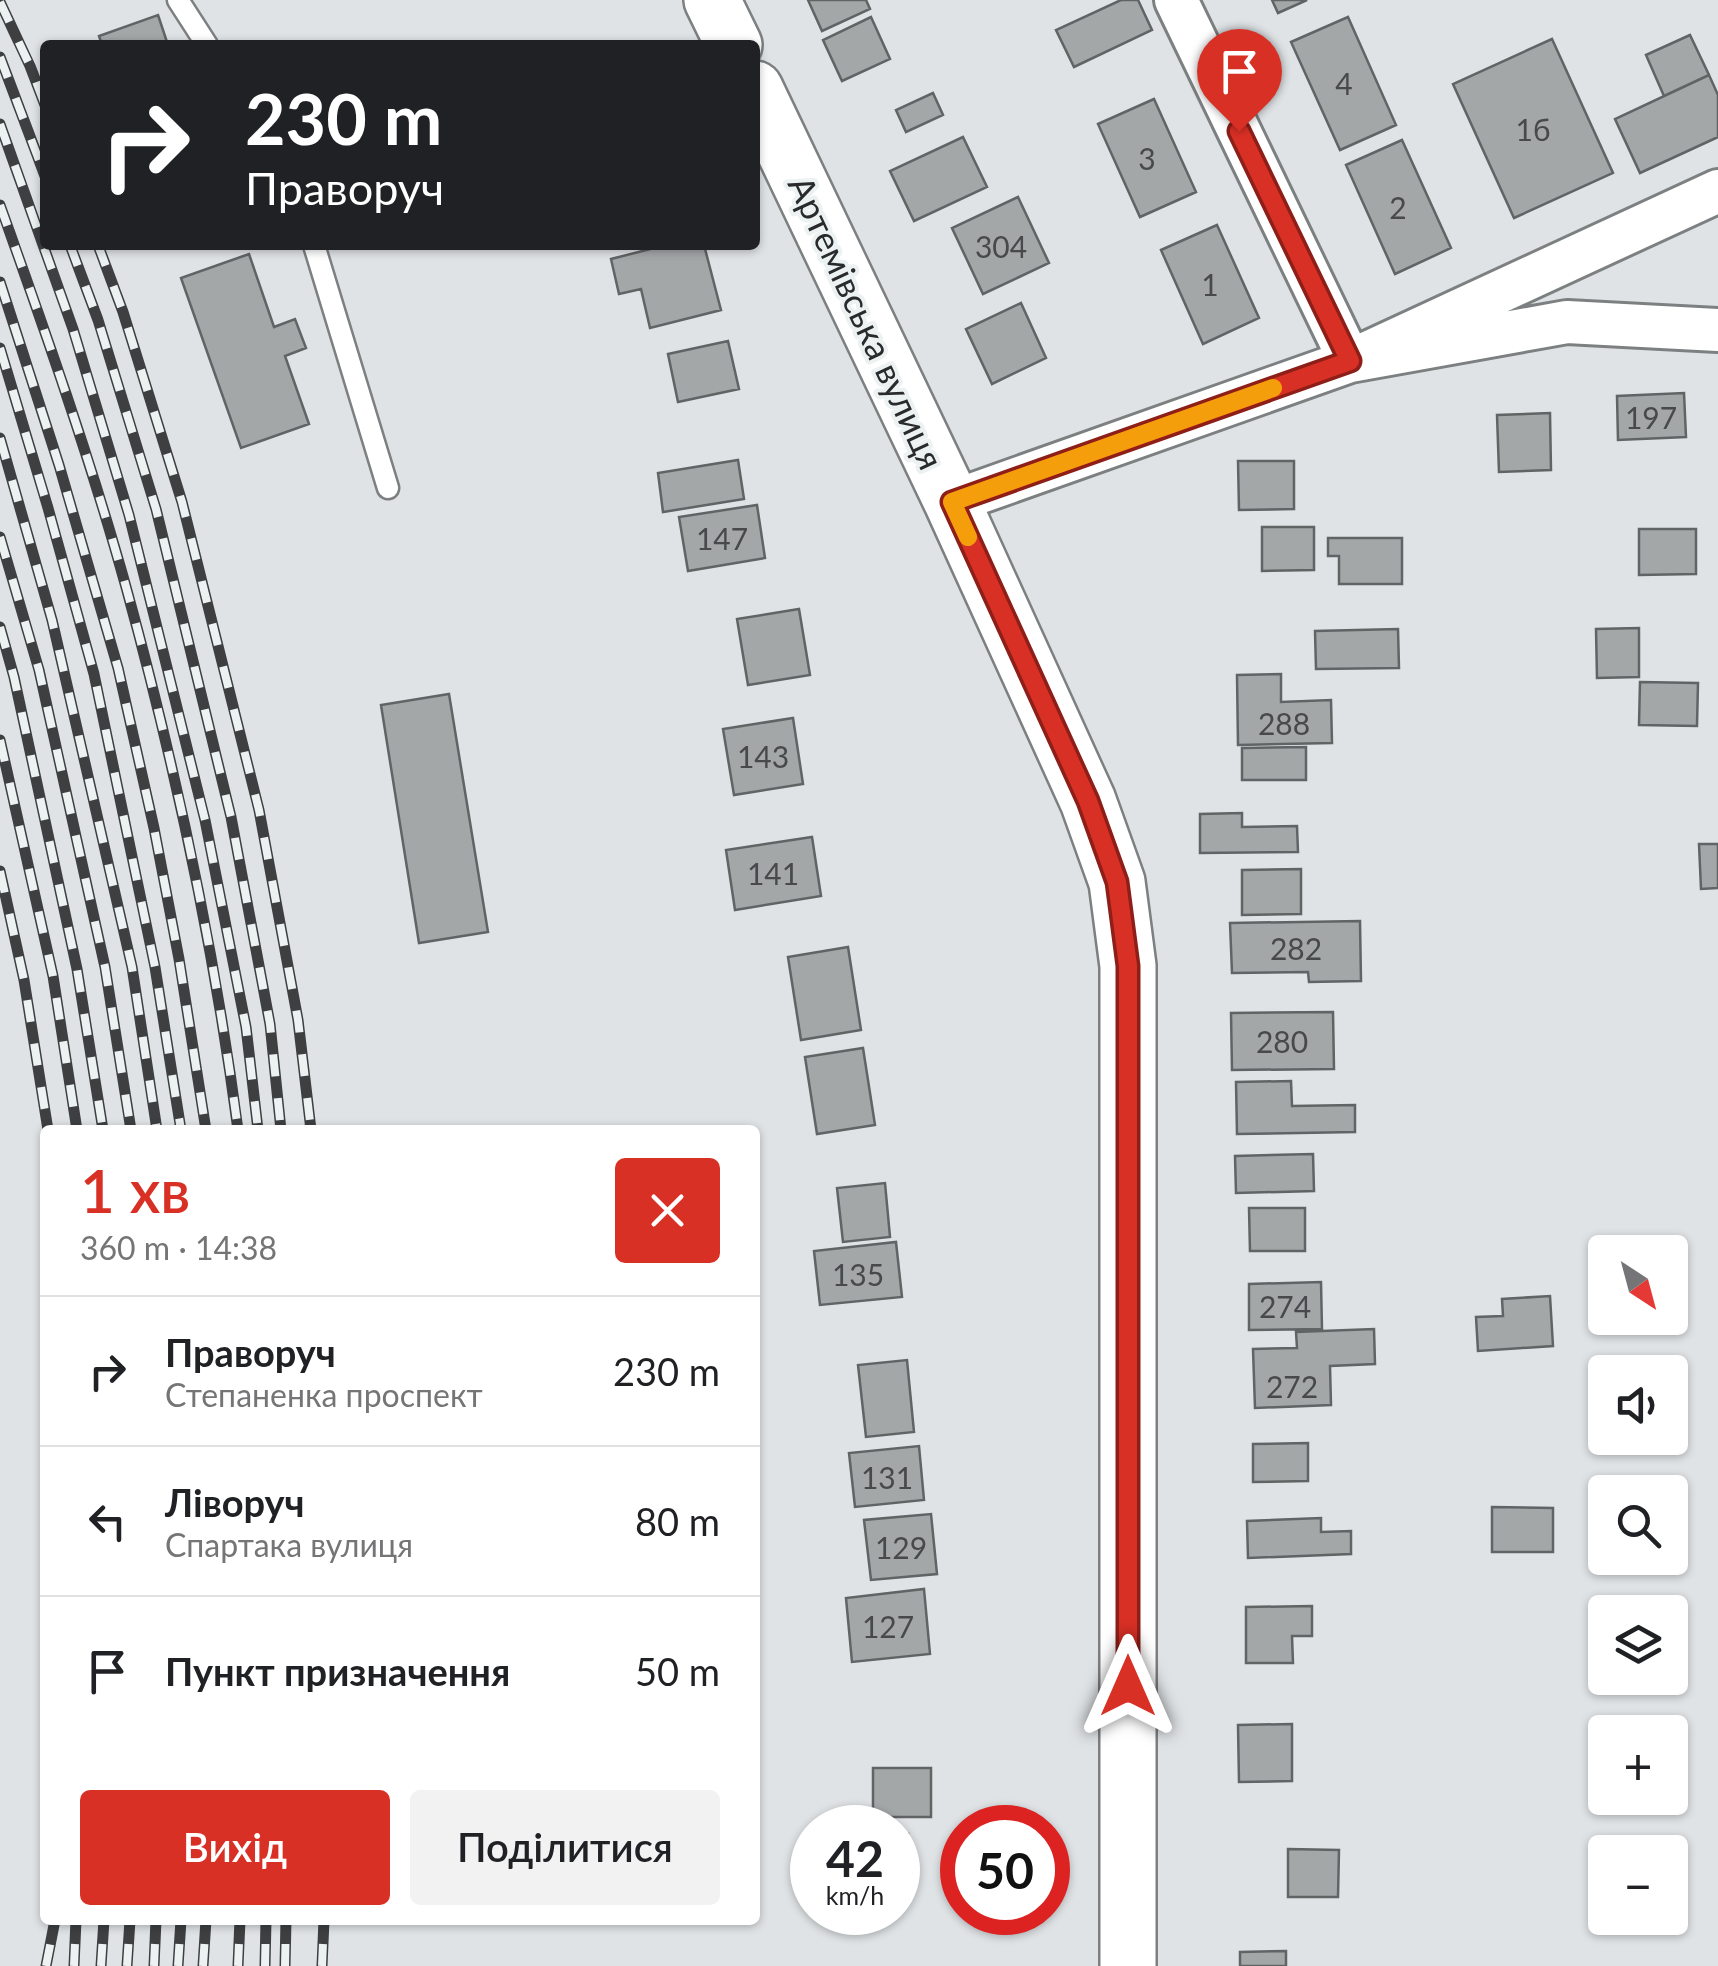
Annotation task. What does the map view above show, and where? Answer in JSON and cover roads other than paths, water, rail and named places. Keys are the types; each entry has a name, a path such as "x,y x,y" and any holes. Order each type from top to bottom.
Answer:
{"main road":[{"path":"712,0 732,40"},
{"name":"Артемівська вулиця","path":"760,99 952,502 1088,801 1117,882 1128,966 1128,1966"}],"street":[{"path":"1176,0 1350,361"},
{"path":"952,502 1350,361 1718,190"},
{"path":"1350,361 1568,322 1718,330"}],"lane":[{"path":"178,0 205,40"},
{"path":"316,250 388,488"}],"railway":[{"path":"0,2 40,92"},
{"path":"0,57 40,163"},
{"path":"0,124 40,236"},
{"path":"0,205 82,443 144,654 205,925 237,1125"},
{"path":"45,250 129,515 205,820 246,1027 257,1125"},
{"path":"72,250 98,320 156,509 231,817 270,1024 280,1125"},
{"path":"100,250 182,502 259,810 298,1020 310,1125"},
{"path":"0,282 118,668 179,959 205,1125"},
{"path":"0,348 94,674 155,967 180,1125"},
{"path":"0,438 52,620 132,967 156,1125"},
{"path":"0,537 39,670 105,967 130,1125"},
{"path":"0,627 77,969 102,1125"},
{"path":"0,740 53,976 76,1125"},
{"path":"0,871 24,980 47,1125"},
{"path":"46,1966 54,1925"},
{"path":"74,1966 76,1925"},
{"path":"101,1966 104,1925"},
{"path":"127,1966 130,1925"},
{"path":"154,1966 156,1925"},
{"path":"178,1966 181,1925"},
{"path":"203,1966 206,1925"},
{"path":"238,1966 240,1925"},
{"path":"265,1966 266,1925"},
{"path":"285,1966 286,1925"},
{"path":"322,1966 324,1925"}]}
